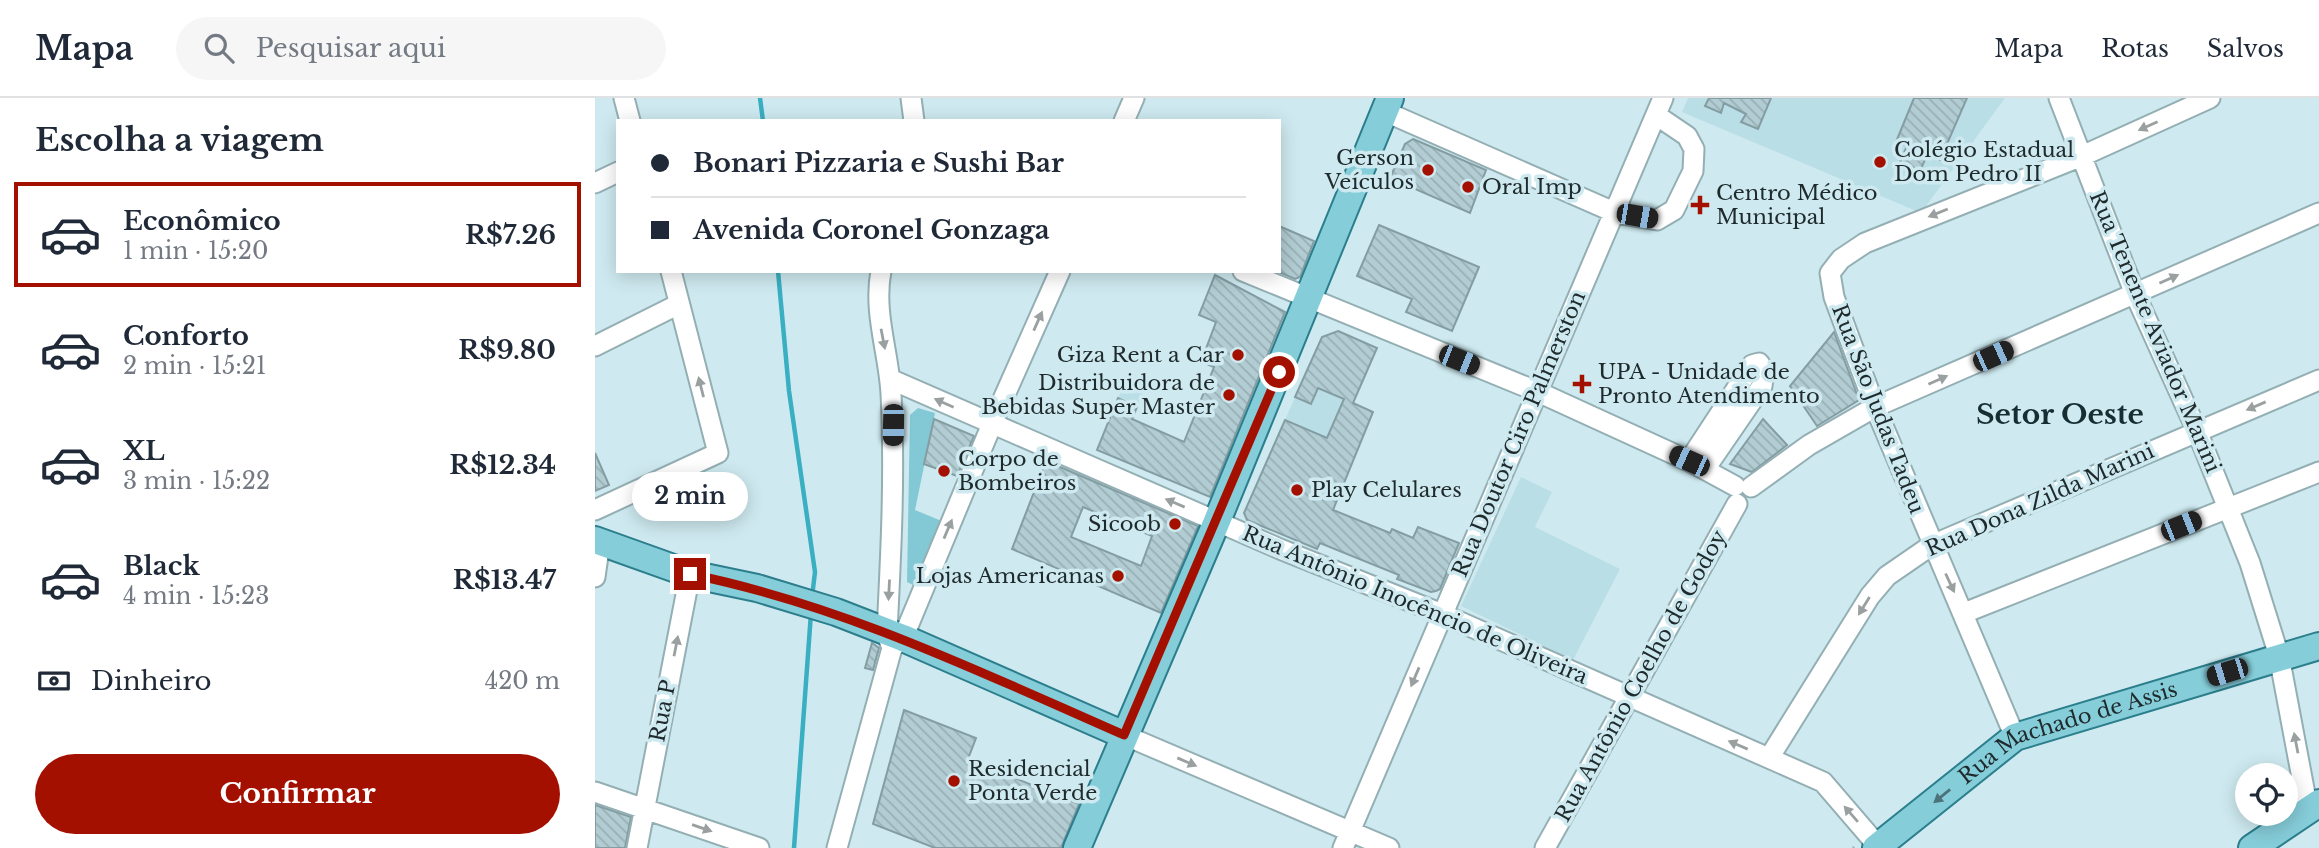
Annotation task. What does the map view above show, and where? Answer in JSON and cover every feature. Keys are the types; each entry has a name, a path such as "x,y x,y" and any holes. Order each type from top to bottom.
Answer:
{"main road":[{"path":"1077,848 1217,521 1390,103"},
{"path":"598,541 690,574 783,595 1124,735"},
{"name":"Rua Machado de Assis","path":"1866,847 2015,737 2319,646"},
{"path":"2252,848 2313,807"}],"street":[{"path":"624,98 630,119"},
{"path":"911,98 914,119"},
{"path":"1126,119 1134,98"},
{"name":"Rua Tenente Aviador Marini","path":"2059,98 2135,294 2229,507 2279,656 2313,807"},
{"path":"2082,156 2210,98"},
{"path":"1390,103 1616,213 1657,220 1674,210 1693,171 1695,149 1660,106"},
{"name":"Rua Doutor Ciro Palmerston","path":"1347,839 1536,391 1616,213 1660,106"},
{"name":"Rua São Judas Tadeu","path":"2015,737 1875,407 1834,297 1830,273 1841,259 1865,243 2082,156"},
{"path":"595,183 616,173"},
{"name":"Rua Antônio Coelho de Godoy","path":"1545,848 1630,698 1741,492 1809,445 1875,407 2319,213"},
{"path":"595,510 718,453 672,273"},
{"path":"881,273 879,316 890,379 894,639"},
{"path":"837,848 894,639 1060,273"},
{"path":"1248,273 1536,391 1697,465 1741,492"},
{"path":"595,346 680,304"},
{"path":"1759,363 1764,370 1762,386 1697,465 1752,365 1759,363"},
{"name":"Rua Antônio Inocêncio de Oliveira","path":"890,379 1217,521 1442,614 1823,782 1866,847"},
{"name":"Rua Dona Zilda Marini","path":"1769,758 1870,596 1887,576 1932,545 2319,380"},
{"path":"1964,613 2319,472"},
{"path":"595,577 598,541"},
{"name":"Rua P","path":"637,848 690,574"},
{"path":"1124,735 1347,839 1389,848"},
{"path":"595,792 759,848"}],"shaded area":[{"name":"Colégio Estadual Dom Pedro II","path":"1688,98 2005,98 1921,213 1682,112"},
{"path":"1127,376 1147,384 1115,458 1097,450"},
{"path":"1302,381 1373,412 1357,451 1285,420"},
{"path":"918,408 935,413 915,510 944,522 915,586 907,582 910,415"},
{"path":"1521,477 1552,492 1535,527 1620,569 1573,660 1461,606"}],"building":[{"path":"1709,98 1771,98 1758,129 1741,122 1746,114 1724,103 1721,113 1705,106"},
{"path":"1914,98 1967,98 1940,160 1927,155 1920,171 1900,162 1907,146 1896,142"},
{"name":"Gerson Veículos","path":"1413,139 1486,170 1470,213 1390,178 1405,144"},
{"path":"1379,225 1479,267 1452,331 1406,312 1412,299 1357,276"},
{"path":"1281,227 1314,241 1300,277 1295,279 1281,273"},
{"path":"1215,275 1285,312 1210,497 1097,450 1118,398 1137,407 1132,419 1184,442 1214,367 1201,362 1216,322 1199,315"},
{"path":"1338,331 1377,348 1353,403 1373,412 1333,510 1390,533 1392,529 1413,538 1418,527 1459,543 1440,589 1436,591 1431,592 1397,579 1399,575 1320,543 1317,549 1247,520 1244,513 1285,420 1327,438 1344,399 1318,388 1311,404 1295,397 1322,337"},
{"path":"1834,332 1859,400 1817,426 1790,386"},
{"path":"934,419 974,436 957,476 924,464"},
{"path":"1763,419 1787,445 1752,472 1730,464"},
{"path":"595,453 609,485 595,491"},
{"path":"1046,461 1198,526 1161,613 1012,549","holes":["1083,507 1152,536 1141,566 1071,537"]},
{"path":"872,643 879,648 873,670 865,668"},
{"name":"Residencial Ponta Verde","path":"904,710 976,738 968,759 1079,804 1061,848 935,848 873,824"},
{"path":"595,805 631,817 625,848 595,848"}],"waterway":[{"path":"760,98 763,119"},
{"path":"778,273 789,391 815,572 812,597"},
{"path":"794,848 811,613"}],"place":[{"name":"Colégio Estadual Dom Pedro II","path":"1880,162"},
{"name":"Gerson Veículos","path":"1428,170"},
{"name":"Oral Imp","path":"1468,187"},
{"name":"Centro Médico Municipal","path":"1700,205"},
{"name":"Giza Rent a Car","path":"1238,355"},
{"name":"UPA - Unidade de Pronto Atendimento","path":"1582,384"},
{"name":"Distribuidora de Bebidas Super Master","path":"1229,395"},
{"name":"Corpo de Bombeiros","path":"944,471"},
{"name":"Play Celulares","path":"1297,490"},
{"name":"Sicoob","path":"1175,524"},
{"name":"Lojas Americanas","path":"1118,576"},
{"name":"Residencial Ponta Verde","path":"954,781"}],"district":[{"name":"Setor Oeste","path":"2060,414"}],"route":[{"path":"690,574 757,588 836,612 903,638 1124,735 1279,372"}]}
